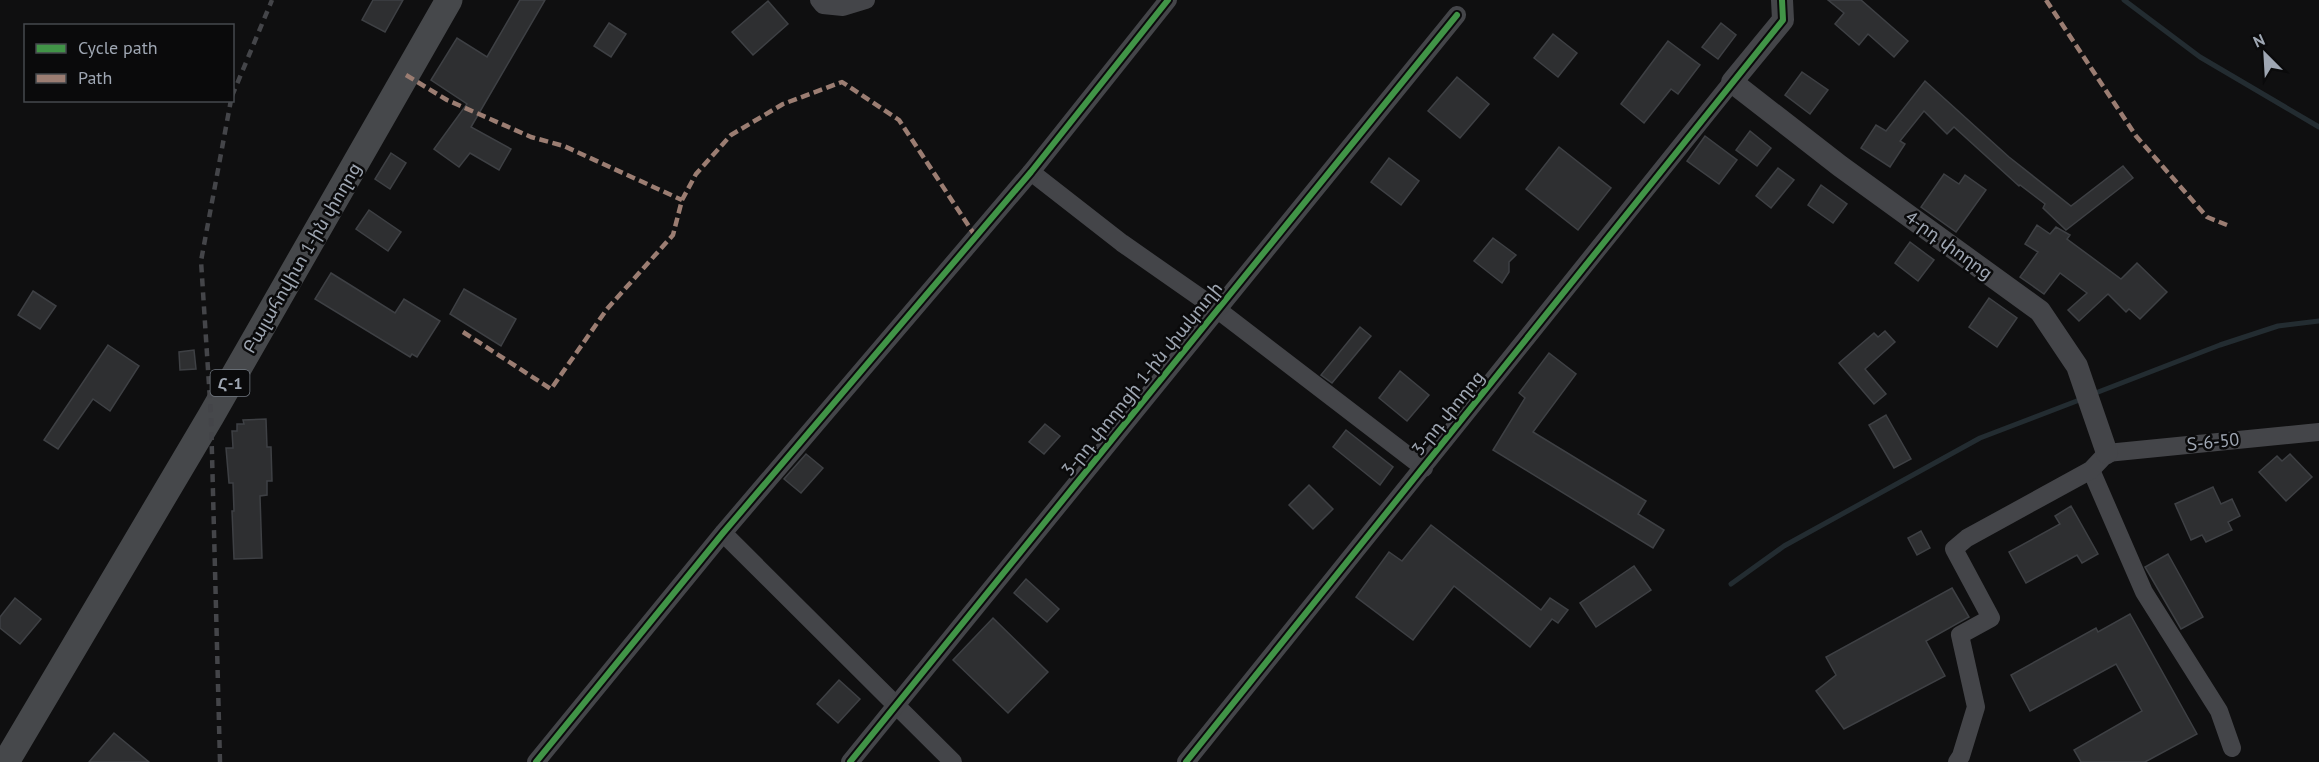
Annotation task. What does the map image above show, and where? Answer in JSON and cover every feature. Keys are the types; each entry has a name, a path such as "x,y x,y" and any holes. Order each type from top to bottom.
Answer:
{"main road":[{"name":"Բալահովիտ 1-ին փողոց","path":"6,762 211,416 449,0"}],"street":[{"path":"819,0 823,5 843,7 866,0"},
{"path":"536,762 723,533 1031,172 1168,0"},
{"path":"1732,82 1783,20 1782,0"},
{"name":"3-րդ փողոցի 1-ին փակուղի","path":"850,762 1457,15"},
{"name":"4-րդ փողոց","path":"1732,82 1840,166 2040,311 2077,366 2105,447"},
{"name":"3-րդ փողոց","path":"1186,762 1732,82"},
{"path":"1031,172 1122,243 1218,310 1424,468"},
{"name":"Տ-6-50","path":"2105,447 2319,432"},
{"path":"1957,762 1961,756 1976,707 1960,635 1991,618 1954,549 1967,538 2091,470 2105,447"},
{"path":"2091,470 2144,592 2219,711 2232,748"},
{"path":"723,533 953,762"}],"building":[{"path":"373,0 403,0 385,32 362,20"},
{"path":"520,0 545,0 471,127 511,149 499,170 470,153 459,167 434,149 467,104 431,80 457,38 487,57"},
{"path":"1828,0 1861,0 1908,41 1894,57 1868,34 1859,45 1835,24 1844,13"},
{"path":"768,1 788,24 753,55 732,32"},
{"path":"609,23 626,34 611,57 594,46"},
{"path":"1721,23 1736,35 1718,59 1702,47"},
{"path":"1553,34 1577,53 1558,77 1534,58"},
{"path":"1668,41 1700,65 1678,94 1671,89 1644,123 1621,104"},
{"path":"1802,72 1828,90 1810,114 1785,95"},
{"path":"1457,77 1489,104 1460,138 1428,111"},
{"path":"1925,81 2009,157 2071,206 2123,166 2133,178 2066,230 2043,208 2045,204 2019,186 1954,127 1947,134 1924,111 1900,141 1905,144 1890,167 1861,148 1876,125 1886,131"},
{"path":"1750,131 1771,148 1757,166 1736,150"},
{"path":"1705,136 1737,160 1719,184 1687,161"},
{"path":"1559,147 1611,188 1578,230 1526,189"},
{"path":"391,153 406,163 390,189 375,179"},
{"path":"1389,158 1419,181 1401,205 1371,182"},
{"path":"1778,168 1794,180 1771,208 1756,196"},
{"path":"1944,174 1959,184 1965,175 1986,190 1956,232 1921,207"},
{"path":"1821,185 1847,204 1833,223 1808,205"},
{"path":"369,210 401,232 388,251 356,229"},
{"path":"2037,225 2050,234 2056,227 2070,235 2067,239 2121,279 2137,263 2167,292 2140,319 2129,309 2126,312 2108,294 2079,321 2068,310 2087,293 2060,273 2044,294 2020,277 2038,252 2025,244"},
{"path":"1493,238 1516,255 1509,262 1509,272 1502,283 1474,261"},
{"path":"1910,242 1934,260 1918,281 1895,263"},
{"path":"331,273 395,313 404,299 440,321 417,357 412,354 410,357 315,299"},
{"path":"464,289 516,319 501,346 450,314"},
{"path":"33,291 56,306 40,329 18,315"},
{"path":"1989,298 2017,318 1997,347 1969,327"},
{"path":"1360,327 1371,336 1332,383 1321,375"},
{"path":"1885,331 1895,342 1865,369 1886,394 1874,404 1839,363 1874,333 1878,337"},
{"path":"108,345 139,366 110,411 93,399 58,449 44,440"},
{"path":"194,350 196,369 180,370 179,352"},
{"path":"1549,353 1576,374 1533,432 1646,501 1638,514 1664,530 1653,548 1493,450 1525,398 1519,393"},
{"path":"1400,371 1429,395 1407,421 1379,398"},
{"path":"1886,415 1911,459 1894,468 1869,425"},
{"path":"266,419 267,447 271,447 272,481 267,481 267,495 260,496 262,558 234,559 233,483 229,483 226,448 233,448 232,431 237,431 237,424 244,424 243,420"},
{"path":"1045,424 1060,436 1044,454 1029,442"},
{"path":"1346,430 1393,467 1380,485 1333,447"},
{"path":"806,454 823,468 801,493 784,479"},
{"path":"2290,454 2312,477 2286,501 2259,472 2277,456 2282,461"},
{"path":"1309,485 1333,509 1313,529 1289,505"},
{"path":"2213,487 2221,504 2232,499 2240,516 2228,522 2232,530 2206,542 2202,535 2191,540 2175,504"},
{"path":"2071,506 2098,554 2082,563 2077,555 2026,583 2009,552 2060,524 2055,516"},
{"path":"1431,525 1541,610 1550,598 1568,610 1558,623 1552,619 1530,647 1454,586 1413,640 1356,597 1389,552 1402,561"},
{"path":"1921,531 1930,548 1917,555 1908,538"},
{"path":"2168,554 2203,617 2181,629 2145,567"},
{"path":"1634,566 1651,590 1596,627 1580,603"},
{"path":"1026,579 1059,609 1047,622 1014,593"},
{"path":"1952,588 1969,617 1926,641 1945,676 1844,729 1816,691 1836,675 1826,657"},
{"path":"15,598 41,619 20,644 0,628 0,617"},
{"path":"2130,614 2197,734 2145,762 2081,762 2074,750 2142,711 2116,664 2030,711 2011,675 2096,628 2098,632"},
{"path":"993,618 1048,672 1008,713 953,660"},
{"path":"839,680 860,699 838,723 817,704"},
{"path":"114,733 149,762 89,762"}],"waterway":[{"path":"2124,0 2200,57 2319,127"},
{"path":"2093,394 2220,345 2278,326 2319,321"},
{"path":"1731,584 1784,546 1980,438 2082,399"}],"railway":[{"path":"234,91 272,0"},
{"path":"220,762 211,416 201,261 231,102"}],"marked path":[{"path":"2046,0 2136,136 2207,217 2227,225"},
{"path":"406,75 447,100 531,137 564,146 682,200"},
{"path":"463,332 551,389 607,309 673,235 682,200 696,174 731,135 783,104 842,82 899,120 976,237"}],"cycle path":[{"path":"536,762 723,533 1031,172 1168,0"},
{"path":"1186,762 1783,20 1782,0"},
{"path":"850,762 1457,15"}]}
